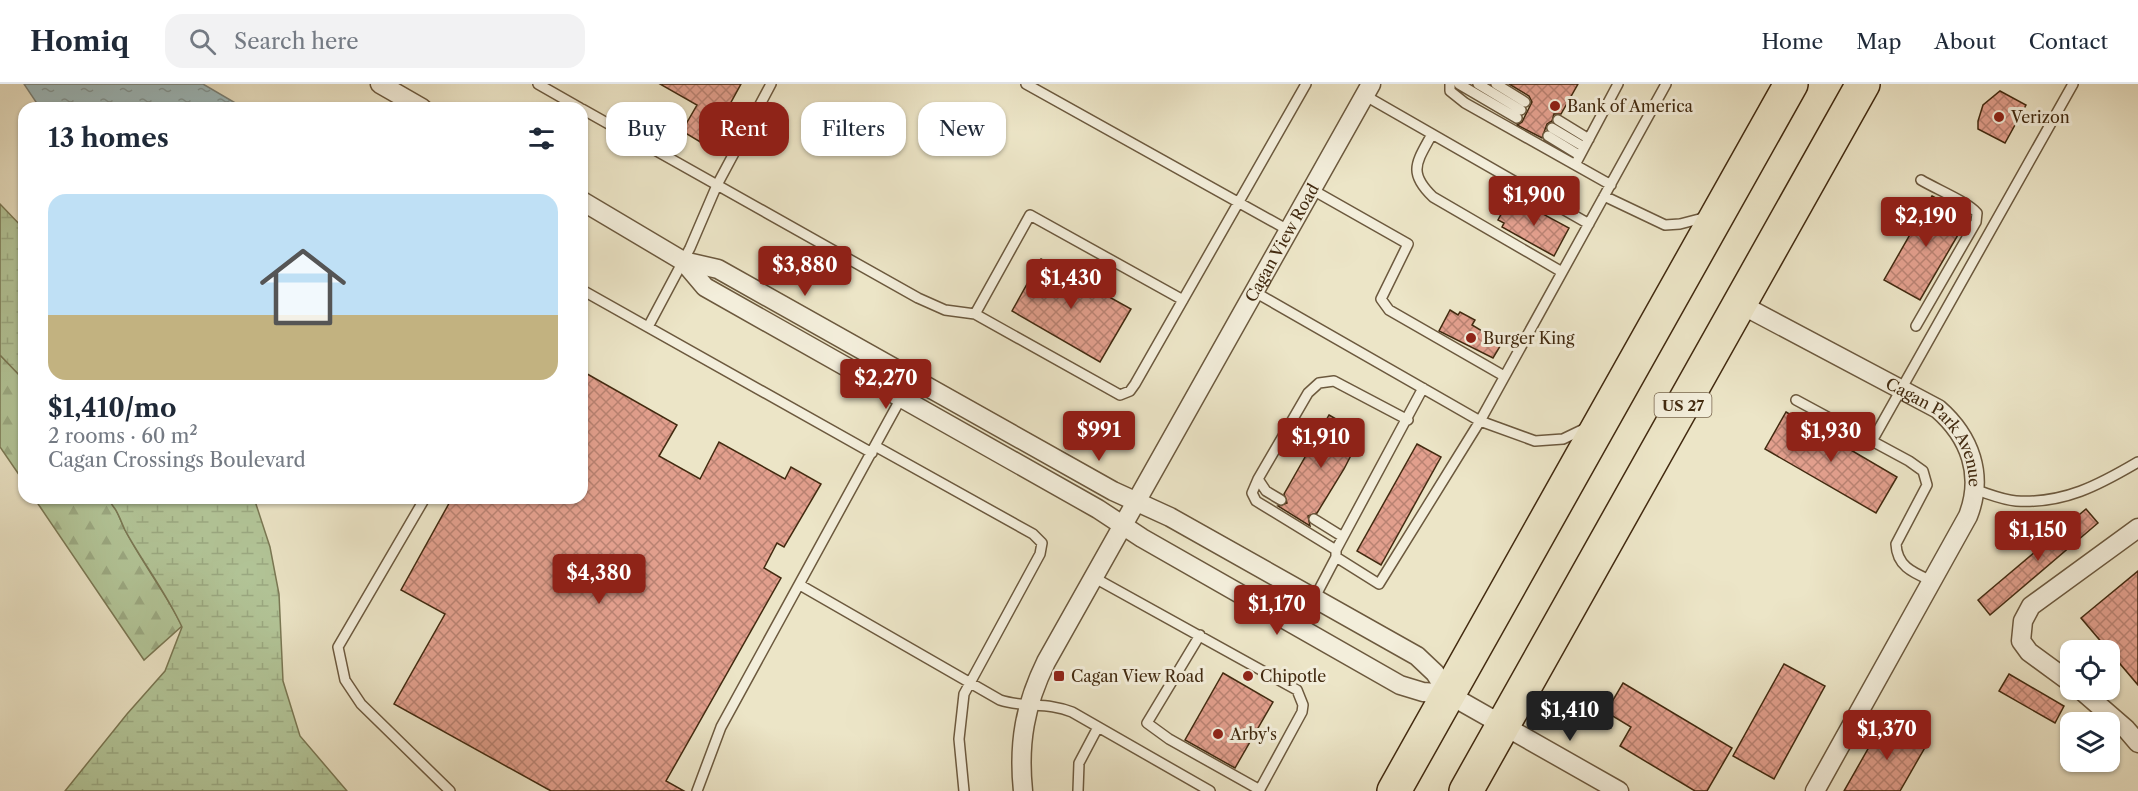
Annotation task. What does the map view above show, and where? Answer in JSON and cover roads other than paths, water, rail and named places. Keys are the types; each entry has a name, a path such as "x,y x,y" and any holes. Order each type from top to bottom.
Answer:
{"highway":[{"path":"1394,791 1791,84"},
{"name":"US 27","path":"1466,791 1863,84"}],"street":[{"path":"380,84 412,102"},
{"name":"Cagan View Road","path":"1023,791 1021,745 1027,705 1046,662 1367,89"},
{"path":"588,205 683,261 718,269 1113,491 1170,517 1417,656 1435,673 1448,694"},
{"path":"683,261 705,287 1400,685 1423,692 1448,694 1619,791"},
{"name":"Cagan Park Avenue","path":"1740,304 1938,409 1959,430 1972,459 1976,490 1968,516 1815,791"},
{"path":"2060,675 2029,652 2021,641 2023,621 2031,606 2138,528"},
{"path":"2093,700 2126,729 2138,743"}],"lane":[{"path":"538,84 570,102"},
{"path":"648,327 683,261 717,185 771,84"},
{"path":"1026,84 1288,230"},
{"path":"588,112 918,298 945,310 975,314 1120,395 1130,391 1135,384 1306,84"},
{"path":"1450,84 1450,91 1465,103 1557,155 1582,151"},
{"path":"1459,84 1521,110"},
{"path":"1478,84 1521,110"},
{"path":"1496,84 1521,110"},
{"path":"1582,151 1618,84"},
{"path":"1408,420 1334,381 1319,383 1308,393 1258,479 1252,493 1256,501 1379,584 1480,421 1666,84"},
{"path":"1872,441 2073,84"},
{"path":"1367,89 1432,134 1589,224"},
{"path":"1582,151 1553,128 1582,151 1611,185"},
{"path":"1432,134 1418,161 1416,173 1421,185 1433,197 1562,272"},
{"path":"1916,326 1976,222 1977,213 1971,206 1921,180"},
{"path":"1311,189 1408,244 1381,299 1389,310 1504,376"},
{"path":"1604,196 1665,225 1718,215"},
{"path":"975,314 1030,215 1183,300"},
{"path":"1253,291 1480,421 1535,441 1563,439 1601,421"},
{"path":"588,293 1033,534 1042,543 1040,554 969,682 959,723 964,791"},
{"path":"697,791 721,727 912,378"},
{"path":"1314,599 1343,537 1424,388"},
{"path":"1796,400 1923,471 1927,485 1896,544 1896,555 1906,569 1932,582"},
{"path":"1976,490 2015,501 2053,499 2092,489 2138,462"},
{"path":"1258,479 1266,490 1281,500"},
{"path":"421,504 338,647 345,680 362,704 450,791"},
{"path":"1314,519 1343,537"},
{"path":"1093,577 1200,635 1292,685 1301,698 1302,712 1260,790 1169,739 1147,723 1200,635"},
{"path":"800,585 1000,700 1027,705 1049,704 1061,708 1210,791"},
{"path":"1077,791 1079,763 1098,727"}],"water":[{"path":"24,84 203,84 234,102 36,102"}],"place":[{"name":"Bank of America","path":"1555,106"},
{"name":"Verizon","path":"1999,117"},
{"name":"Burger King","path":"1471,338"},
{"name":"Cagan View Road","path":"1059,676"},
{"name":"Chipotle","path":"1248,676"},
{"name":"Arby's","path":"1218,734"}]}
